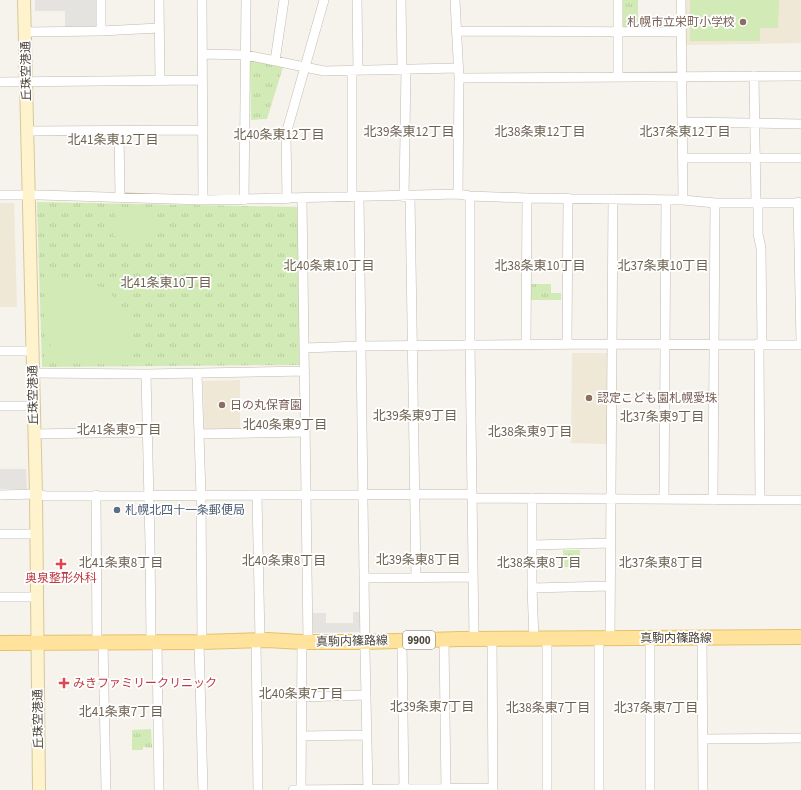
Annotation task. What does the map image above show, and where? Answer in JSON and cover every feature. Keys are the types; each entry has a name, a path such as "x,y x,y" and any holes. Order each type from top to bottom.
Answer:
{"main road":[{"name":"丘珠空港通","path":"24,0 36,494 39,790"},
{"name":"真駒内篠路線","path":"0,643 200,642 258,640 365,642 474,639 801,637"}],"street":[{"path":"100,0 101,31"},
{"path":"159,0 160,80"},
{"path":"202,0 203,200"},
{"path":"244,200 246,0"},
{"path":"276,61 284,0"},
{"path":"287,199 286,134 306,68 324,0"},
{"path":"357,0 355,70 356,197 362,346 368,789"},
{"path":"401,0 413,346 416,577"},
{"path":"455,0 459,78 458,194"},
{"path":"618,0 618,77"},
{"path":"681,0 684,200"},
{"path":"25,32 101,31 159,28"},
{"path":"456,31 681,32"},
{"path":"202,54 246,56 324,71 458,68"},
{"path":"754,76 758,234 761,248 760,500"},
{"path":"459,78 801,76"},
{"path":"0,82 202,80"},
{"path":"683,122 801,124"},
{"path":"27,131 203,130"},
{"path":"119,131 120,197"},
{"path":"683,158 801,158"},
{"path":"0,195 28,194 244,200 458,194 470,196 528,198 684,200 715,202 800,202 801,341"},
{"path":"470,196 470,345 474,639"},
{"path":"526,344 528,198"},
{"path":"568,198 568,344"},
{"path":"302,199 306,494 305,642 301,697 301,736 298,790 493,789 492,639"},
{"path":"599,790 604,638 610,586 613,199"},
{"path":"664,499 666,200"},
{"path":"713,500 715,202"},
{"path":"304,348 526,344 801,344"},
{"path":"0,351 32,351"},
{"path":"33,373 146,374 305,372"},
{"path":"197,373 201,495 200,642 203,790"},
{"path":"146,374 159,790"},
{"path":"0,406 34,406"},
{"path":"34,434 147,432"},
{"path":"199,434 305,432"},
{"path":"0,495 415,494 532,498 801,500"},
{"path":"96,495 106,790"},
{"path":"257,495 258,790"},
{"path":"532,498 532,588 540,639 547,790"},
{"path":"0,534 36,534"},
{"path":"532,545 611,543"},
{"path":"364,578 473,577"},
{"path":"532,588 610,586"},
{"path":"0,597 36,597"},
{"path":"650,638 650,790"},
{"path":"702,638 703,790"},
{"path":"444,640 446,789"},
{"path":"402,641 404,789"},
{"path":"301,697 366,695"},
{"path":"301,736 367,736"},
{"path":"703,739 801,738"}],"shaded area":[{"path":"35,0 96,0 97,27 65,28 65,11 35,11"},
{"name":"札幌市立栄町小学校","path":"686,0 801,0 801,43 686,45"},
{"path":"0,203 14,203 17,307 0,307"},
{"name":"認定こども園札幌愛珠","path":"572,353 607,353 607,444 571,443"},
{"name":"日の丸保育園","path":"240,380 240,430 204,430 203,381"},
{"path":"0,469 26,469 27,489 0,489"},
{"path":"353,612 360,612 359,632 313,633 313,613 326,613 326,623 353,623"}],"green space":[{"path":"622,0 638,0 638,29 622,28"},
{"name":"札幌市立栄町小学校","path":"690,0 779,0 778,28 760,28 760,41 690,41"},
{"path":"253,61 283,67 267,119 251,120 250,63"},
{"path":"37,202 299,207 301,365 42,367"},
{"path":"116,211 155,215 152,240 113,236"},
{"path":"48,276 75,278 88,282 100,287 119,303 126,314 132,332 131,365 51,363"},
{"path":"531,284 551,284 551,293 561,293 561,300 531,300"},
{"path":"563,550 580,550 580,567 563,567"},
{"path":"151,729 152,748 143,747 143,750 132,750 132,730"}],"place":[{"name":"札幌市立栄町小学校","path":"743,22"},
{"name":"認定こども園札幌愛珠","path":"589,398"},
{"name":"日の丸保育園","path":"222,405"},
{"name":"札幌北四十一条郵便局","path":"117,510"},
{"name":"奥泉整形外科","path":"61,564"},
{"name":"みきファミリークリニック","path":"64,683"}],"district":[{"name":"北39条東12丁目","path":"409,131"},
{"name":"北38条東12丁目","path":"540,131"},
{"name":"北37条東12丁目","path":"685,131"},
{"name":"北40条東12丁目","path":"279,134"},
{"name":"北41条東12丁目","path":"113,139"},
{"name":"北40条東10丁目","path":"329,265"},
{"name":"北38条東10丁目","path":"540,265"},
{"name":"北37条東10丁目","path":"663,265"},
{"name":"北41条東10丁目","path":"166,282"},
{"name":"北39条東9丁目","path":"415,415"},
{"name":"北37条東9丁目","path":"662,416"},
{"name":"北40条東9丁目","path":"285,424"},
{"name":"北41条東9丁目","path":"119,429"},
{"name":"北38条東9丁目","path":"530,431"},
{"name":"北39条東8丁目","path":"418,559"},
{"name":"北40条東8丁目","path":"284,560"},
{"name":"北41条東8丁目","path":"121,562"},
{"name":"北38条東8丁目","path":"539,562"},
{"name":"北37条東8丁目","path":"661,562"},
{"name":"北40条東7丁目","path":"301,693"},
{"name":"北39条東7丁目","path":"432,706"},
{"name":"北38条東7丁目","path":"548,707"},
{"name":"北37条東7丁目","path":"656,707"},
{"name":"北41条東7丁目","path":"121,711"}]}
